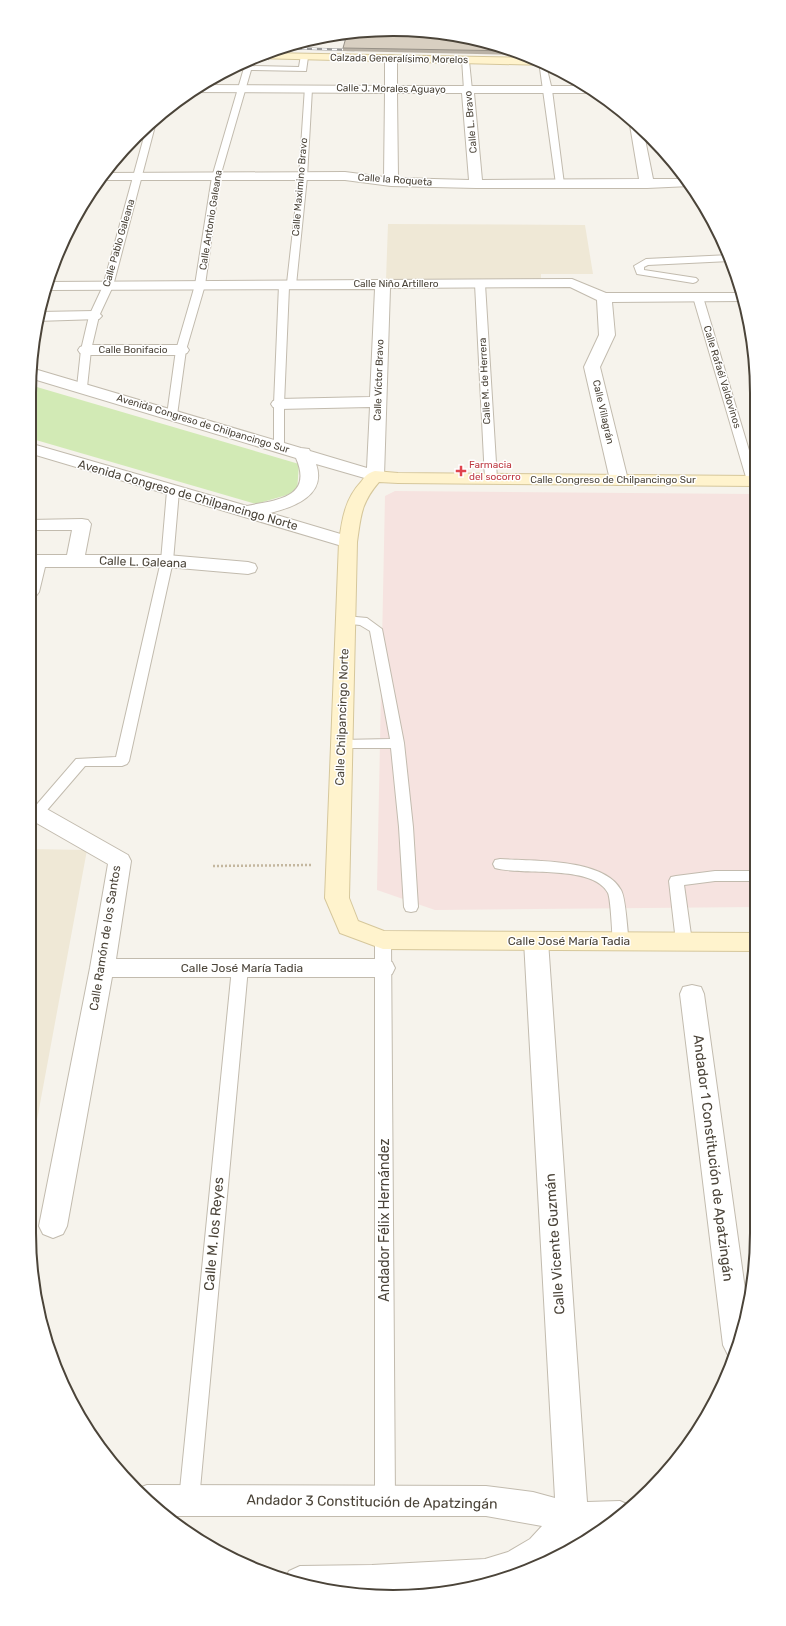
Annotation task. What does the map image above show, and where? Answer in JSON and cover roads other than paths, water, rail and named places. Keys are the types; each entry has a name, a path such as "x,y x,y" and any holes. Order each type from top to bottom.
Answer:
{"street":[{"name":"Calzada Generalísimo Morelos","path":"274,56 527,62"},
{"path":"391,59 391,182"},
{"name":"Calle J. Morales Aguayo","path":"207,89 582,90"},
{"name":"Calle L. Bravo","path":"468,90 476,184"},
{"path":"638,134 647,184"},
{"name":"Calle la Roqueta","path":"109,177 345,176 391,182 476,184 681,183"},
{"name":"Calle Niño Artillero","path":"53,286 572,283 604,298 737,297"},
{"name":"Calle Víctor Bravo","path":"375,476 384,284"},
{"name":"Calle Villagrán","path":"604,298 607,335 592,367 619,480"},
{"path":"44,317 94,316"},
{"name":"Calle Bonifacio","path":"86,350 181,350"},
{"name":"Avenida Congreso de Chilpancingo Sur","path":"37,375 375,476"},
{"path":"279,404 378,402"},
{"name":"Avenida Congreso de Chilpancingo Norte","path":"36,450 348,542"},
{"path":"243,511 281,505 300,494 310,479 310,472 303,454"},
{"name":"Calle Congreso de Chilpancingo Sur","path":"375,476 398,478 750,482"},
{"name":"Calle Chilpancingo Norte","path":"375,476 360,493 353,509 348,542 337,898 348,927 383,940"},
{"path":"36,525 82,524 75,560"},
{"name":"Calle L. Galeana","path":"36,565 37,561 167,561 248,568"},
{"name":"Calle Ramón de los Santos","path":"36,815 120,861 102,968 53,1226"},
{"name":"Calle José María Tadia","path":"383,940 750,942"},
{"name":"Calle Vicente Guzmán","path":"536,941 573,1532"},
{"name":"Calle José María Tadia","path":"102,968 383,968"},
{"name":"Andador 1 Constitución de Apatzingán","path":"692,994 736,1331"},
{"name":"Andador 3 Constitución de Apatzingán","path":"157,1500 486,1501 533,1508 573,1532 600,1523"},
{"path":"325,1583 372,1586 485,1574 515,1566 573,1532"}],"lane":[{"name":"Calle Antonio Galeana","path":"172,415 181,350 200,285 216,177 248,68 303,69 304,57"},
{"name":"Calle L. Bravo","path":"465,61 468,90"},
{"path":"544,69 548,90 560,184"},
{"name":"Calle Maximino Bravo","path":"280,447 279,404 287,285 303,177 308,89"},
{"name":"Calle Pablo Galeana","path":"82,388 86,350 94,316 108,286 149,134"},
{"path":"693,280 640,272 639,266 646,262 724,258"},
{"name":"Calle M. de Herrera","path":"480,284 491,479"},
{"name":"Calle Rafaél Valdovinos","path":"698,297 750,469"},
{"name":"Calle Ramón de los Santos","path":"36,810 81,762 122,761 167,561 174,491"},
{"path":"345,620 363,621 376,629 397,743 406,827 411,907"},
{"path":"342,744 397,743"},
{"path":"500,864 570,868 603,879 615,892 621,942"},
{"path":"684,942 676,880 715,876 750,876"},
{"name":"Andador Félix Hernández","path":"383,940 385,1500"},
{"name":"Calle M. los Reyes","path":"189,1500 240,968"}],"railway":[{"path":"342,40 356,40"},
{"path":"299,48 354,50"}],"place":[{"name":"Farmacia del socorro","path":"461,471"}]}
